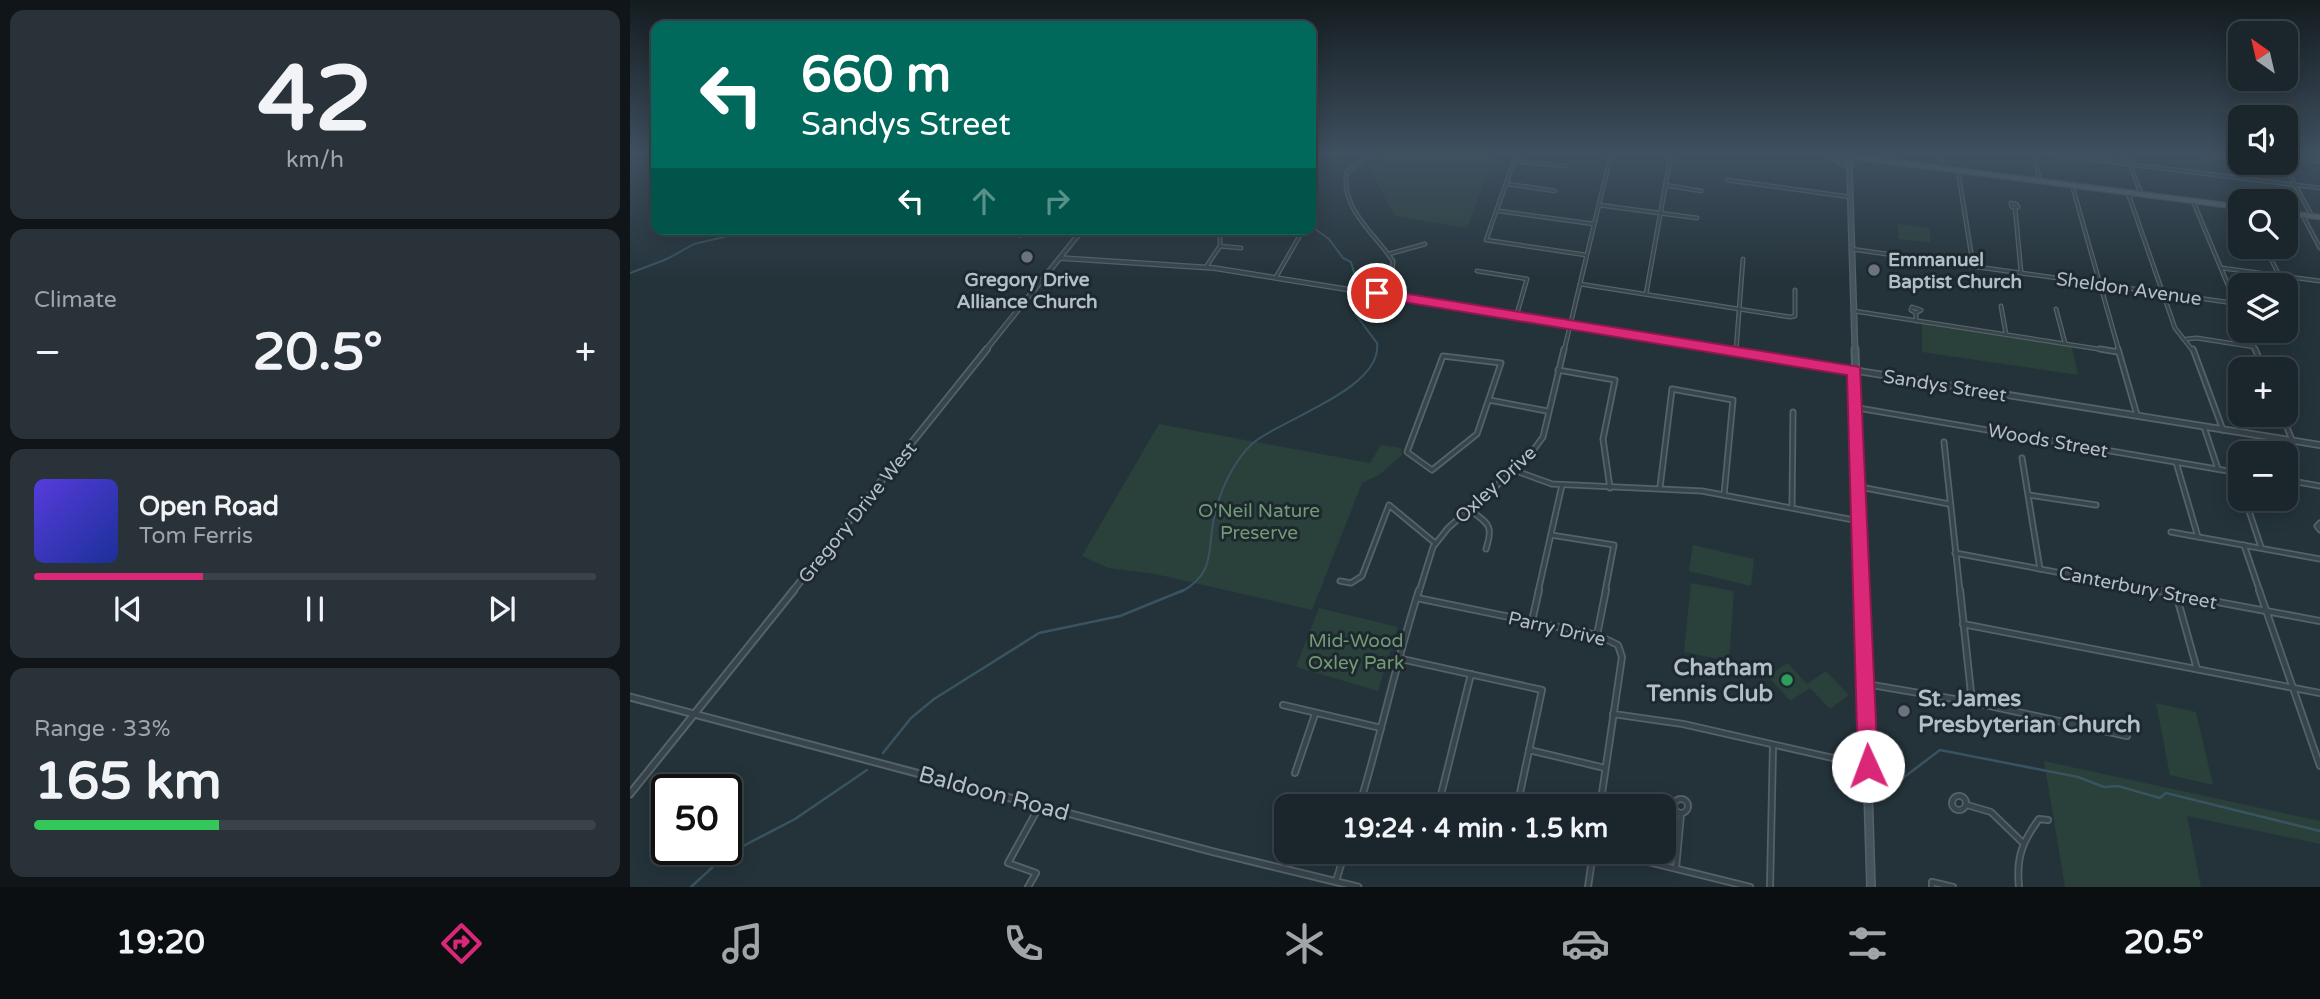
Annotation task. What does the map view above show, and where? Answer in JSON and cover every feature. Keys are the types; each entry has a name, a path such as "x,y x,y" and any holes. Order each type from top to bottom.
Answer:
{"main road":[{"path":"2151,195 2228,205"},
{"path":"1850,197 1871,887"},
{"path":"2298,214 2320,217"}],"street":[{"path":"1349,195 1357,214 1389,254 1393,268 1382,294"},
{"path":"1504,195 1486,240 1586,255"},
{"name":"Oxley Drive","path":"1363,794 1397,657 1435,543 1469,509 1515,471 1543,437 1547,411 1571,326 1601,195"},
{"path":"1646,294 1663,195"},
{"path":"1838,195 1850,197"},
{"path":"1962,195 1973,266"},
{"path":"2074,195 2138,417"},
{"path":"2129,195 2175,328 2192,345 2223,430"},
{"path":"2301,195 2312,216"},
{"path":"2193,201 2228,282"},
{"path":"1599,205 1698,218"},
{"path":"2015,208 2019,228 2016,247 2021,272"},
{"path":"1498,210 1594,224"},
{"path":"2303,215 2320,248"},
{"name":"Gregory Drive West","path":"630,794 1078,235"},
{"path":"1206,267 1220,246 1220,235"},
{"path":"1276,277 1300,235"},
{"path":"1389,254 1425,244"},
{"path":"1220,246 1241,248"},
{"name":"Sheldon Avenue","path":"1851,248 2228,303"},
{"name":"Sandys Street","path":"1060,258 1206,267 1276,277 2320,445"},
{"path":"1736,352 1743,259"},
{"path":"2222,268 2258,273"},
{"path":"1477,271 1527,279 1516,317"},
{"path":"2298,278 2320,281"},
{"path":"1580,284 1794,316 1795,290"},
{"path":"2001,306 2006,334"},
{"path":"2056,309 2065,343"},
{"path":"1853,311 2118,352"},
{"path":"1916,313 1916,321"},
{"path":"2187,339 2197,338 2254,347"},
{"path":"2252,343 2259,357"},
{"path":"1443,356 1501,363 1489,400 1477,433 1432,470 1407,452 1443,356"},
{"path":"1558,370 1615,380 1603,439 1610,488"},
{"path":"1660,487 1672,389 1733,400 1724,495"},
{"path":"1489,400 1547,411"},
{"name":"Woods Street","path":"1856,408 2228,470"},
{"path":"1792,508 1793,412"},
{"path":"2204,427 2218,468"},
{"path":"2287,427 2292,440"},
{"path":"1944,442 1972,702"},
{"path":"2022,458 2040,569"},
{"path":"2176,462 2198,537"},
{"path":"1515,471 1530,478 1562,485 1660,487 1724,495 1861,521"},
{"path":"2298,482 2320,486"},
{"path":"1532,621 1562,485"},
{"path":"1860,488 1949,504"},
{"path":"2029,495 2096,505"},
{"path":"1340,581 1351,583 1362,576 1389,505 1435,543"},
{"path":"1469,509 1489,525 1491,534 1486,549"},
{"path":"2249,511 2261,547"},
{"path":"2320,523 2317,524 2320,530"},
{"path":"2171,532 2320,559"},
{"path":"1552,535 1614,545 1597,635"},
{"path":"2244,545 2320,766"},
{"name":"Canterbury Street","path":"1955,553 2320,621"},
{"path":"2176,594 2197,669"},
{"name":"Parry Drive","path":"1416,598 1597,635 1614,642 1621,653 1602,794"},
{"path":"1963,624 2320,693"},
{"path":"1397,657 1542,690 1520,794"},
{"path":"1441,794 1471,674"},
{"path":"1866,684 1972,702 2127,736"},
{"name":"Baldoon Road","path":"630,697 1358,887"},
{"path":"1283,705 1381,728"},
{"path":"1295,773 1315,714"},
{"path":"1613,714 1683,724 1868,766"},
{"path":"1770,887 1773,745"},
{"path":"1530,750 1605,768"},
{"path":"1028,887 1036,873 1008,863 1040,805"},
{"path":"1966,805 1991,812 2022,842"},
{"path":"1676,868 1681,814"},
{"path":"2019,887 2016,859 2022,842 2039,820 2048,820"},
{"path":"1336,881 1341,864"},
{"path":"1588,887 1591,864"},
{"path":"1659,864 1750,887"},
{"path":"1932,887 1932,882 1953,887"}],"green space":[{"path":"1384,195 1479,195 1467,228 1395,216"},
{"path":"1897,224 1929,228 1931,243 1899,239"},
{"path":"1922,324 2072,347 2078,375 1922,352"},
{"name":"O'Neil Nature Preserve","path":"1159,424 1370,463 1381,445 1401,448 1402,455 1379,475 1362,483 1312,610 1155,574 1108,568 1082,556"},
{"path":"1693,545 1754,559 1751,586 1689,571"},
{"path":"1691,583 1734,591 1729,661 1684,652"},
{"name":"Mid-Wood Oxley Park","path":"1319,608 1398,627 1378,691 1296,667"},
{"path":"1788,663 1807,684 1826,671 1849,695 1830,709 1810,688 1790,701 1768,676"},
{"path":"2156,703 2196,712 2213,785 2170,775"},
{"path":"2044,761 2320,821 2320,844 2187,816 2201,887 2065,887"}],"waterway":[{"path":"1316,230 1329,239 1343,258 1351,262 1355,276 1350,286"},
{"path":"630,273 667,259 694,244 733,235"},
{"path":"1181,592 1192,585 1205,569 1219,498 1233,468 1246,450 1267,434 1348,389 1364,375 1375,360 1377,343 1356,315 1350,295"},
{"path":"883,753 911,718 934,699 1039,633 1120,616 1184,590"},
{"path":"1887,790 1940,750 2078,777 2104,787 2118,786 2160,798 2166,793 2320,831"},
{"path":"691,887 726,855 795,819 867,770"}],"place":[{"name":"Gregory Drive Alliance Church","path":"1027,257"},
{"name":"Emmanuel Baptist Church","path":"1874,270"},
{"name":"Chatham Tennis Club","path":"1787,680"},
{"name":"St. James Presbyterian Church","path":"1904,711"}],"route":[{"path":"1377,293 1855,370 1868,766"}]}
